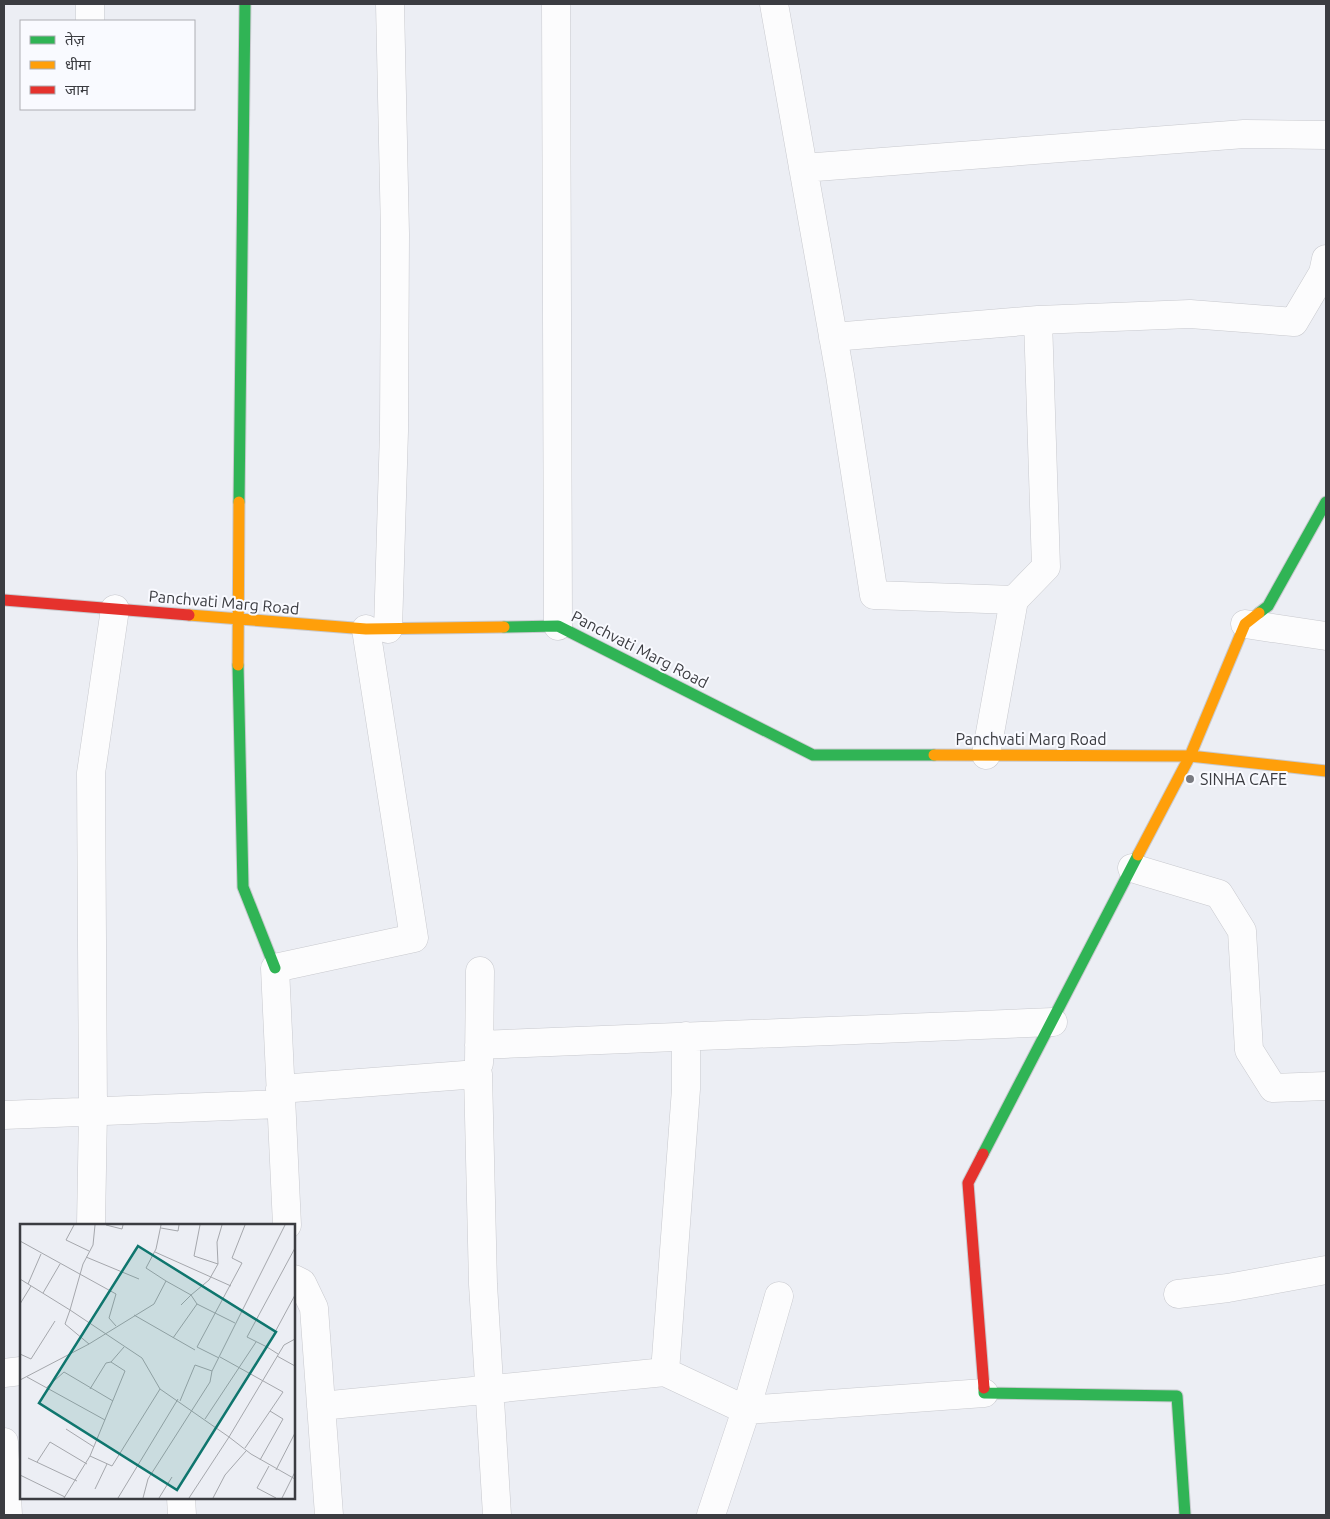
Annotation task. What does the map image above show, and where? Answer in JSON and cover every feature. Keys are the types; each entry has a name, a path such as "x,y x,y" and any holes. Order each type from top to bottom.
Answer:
{"street":[{"path":"90,4 90,20"},
{"path":"245,4 236,619 243,887 275,968 287,1224"},
{"path":"275,968 414,938 377,629 394,431 395,234 390,4"},
{"path":"556,4 558,626"},
{"path":"774,4 833,337 874,595 1014,600"},
{"path":"803,168 1244,134 1326,135"},
{"path":"833,337 1038,320 1190,314 1294,322 1323,273 1326,259"},
{"path":"986,755 1014,600 1046,567 1038,320"},
{"path":"984,1393 968,1183 1190,756 1245,624 1268,606 1326,502"},
{"name":"Panchvati Marg Road","path":"4,600 377,629 558,626 813,755 1190,756 1326,771"},
{"path":"91,1224 93,1112 91,774 115,609"},
{"path":"1245,624 1326,636"},
{"path":"1132,868 1219,894 1242,931 1249,1050 1273,1088 1326,1086"},
{"path":"480,971 478,1074 483,1284 497,1515"},
{"path":"479,1045 1052,1022"},
{"path":"665,1372 686,1090 686,1036"},
{"path":"4,1115 93,1112 281,1097 478,1074"},
{"path":"1178,1294 1228,1288 1326,1270"},
{"path":"295,1280 302,1283 314,1308 329,1515"},
{"path":"711,1515 746,1410 779,1296"},
{"path":"4,1373 20,1371"},
{"path":"321,1406 665,1372 746,1410 984,1393 1177,1396 1185,1515"},
{"path":"4,1442 8,1515"},
{"path":"181,1499 182,1515"}],"traffic: fast":[{"path":"239,502 245,4"},
{"path":"1259,613 1268,606 1326,502"},
{"path":"504,627 558,626 813,755 934,755"},
{"path":"238,665 243,887 275,968"},
{"path":"983,1154 1138,855"},
{"path":"984,1388 984,1393 1177,1396 1185,1515"}],"traffic: slow":[{"path":"238,665 239,502"},
{"path":"1138,855 1190,756 1245,624 1259,613"},
{"path":"189,615 366,629 504,627"},
{"path":"934,755 1190,756 1326,771"}],"traffic: jam":[{"path":"4,600 189,615"},
{"path":"983,1154 968,1183 984,1388"}],"place":[{"name":"SINHA CAFE","path":"1190,779"}]}
